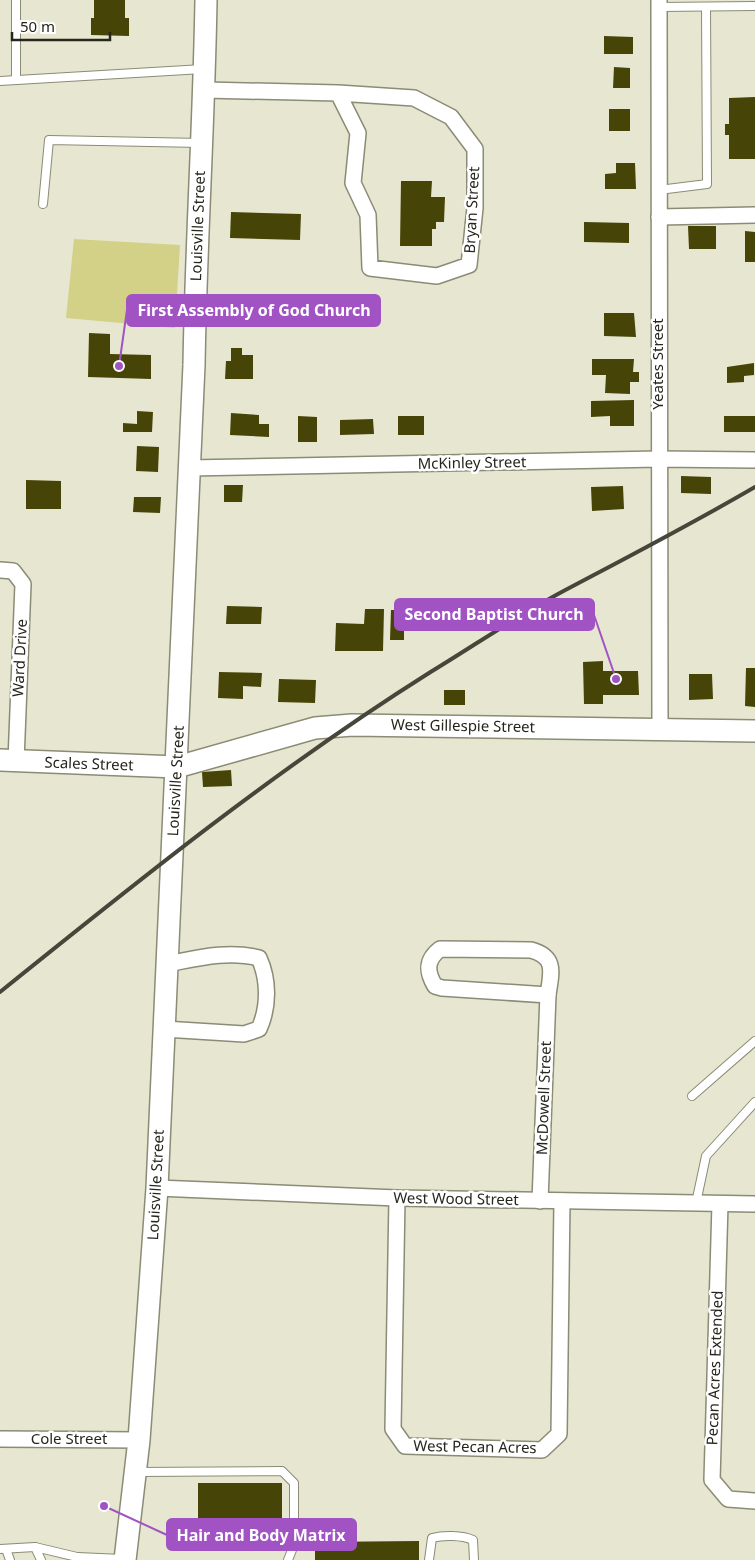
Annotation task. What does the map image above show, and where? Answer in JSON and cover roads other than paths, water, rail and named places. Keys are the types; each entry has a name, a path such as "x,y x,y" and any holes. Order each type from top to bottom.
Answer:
{"street":[{"name":"Louisville Street","path":"125,1559 139,1440 157,1188 177,767 205,79 206,0"},
{"name":"Yeates Street","path":"658,3 660,729"},
{"name":"Bryan Street","path":"205,79 338,93 414,98 451,117 475,149 474,208 469,265 437,276 370,268 368,215 353,183 358,133 338,93"},
{"path":"659,217 755,215"},
{"name":"McKinley Street","path":"189,468 658,459 755,460"},
{"name":"Ward Drive","path":"0,570 13,571 23,584 8,761"},
{"name":"West Gillespie Street","path":"177,767 316,728 352,725 755,731"},
{"name":"Scales Street","path":"8,761 177,767"},
{"name":"McDowell Street","path":"540,1201 550,961 542,953 531,950 440,949 431,956 428,965 430,976 435,986 442,988 548,995"},
{"path":"164,1029 244,1034 259,1030 265,1016 266,974 259,958 242,954 218,954 167,964"},
{"name":"West Wood Street","path":"157,1188 397,1198 755,1204"},
{"name":"West Pecan Acres","path":"397,1198 393,1429 405,1446 542,1450 559,1434 562,1201"},
{"name":"Pecan Acres Extended","path":"720,1204 712,1480 728,1499 755,1501"},
{"name":"Cole Street","path":"0,1439 139,1440"}],"lane":[{"path":"16,0 16,78"},
{"path":"658,3 706,7 755,6"},
{"path":"659,190 707,184 706,7"},
{"path":"0,81 16,78 205,79"},
{"path":"42,204 49,140 202,143"},
{"path":"692,1096 755,1041"},
{"path":"696,1203 706,1156 755,1102"},
{"path":"134,1472 282,1471 294,1483 294,1545 288,1560"},
{"path":"429,1560 429,1543 432,1538 438,1536 467,1537 473,1540 474,1560"},
{"path":"10,1560 3,1549 35,1547 76,1558 125,1559"},
{"path":"35,1547 40,1560"}],"railway":[{"path":"0,992 210,826 373,709 542,603 755,487"}],"place":[{"name":"First Assembly of God Church","path":"119,366"},
{"name":"Second Baptist Church","path":"616,679"},
{"name":"Hair and Body Matrix","path":"104,1506"}]}
